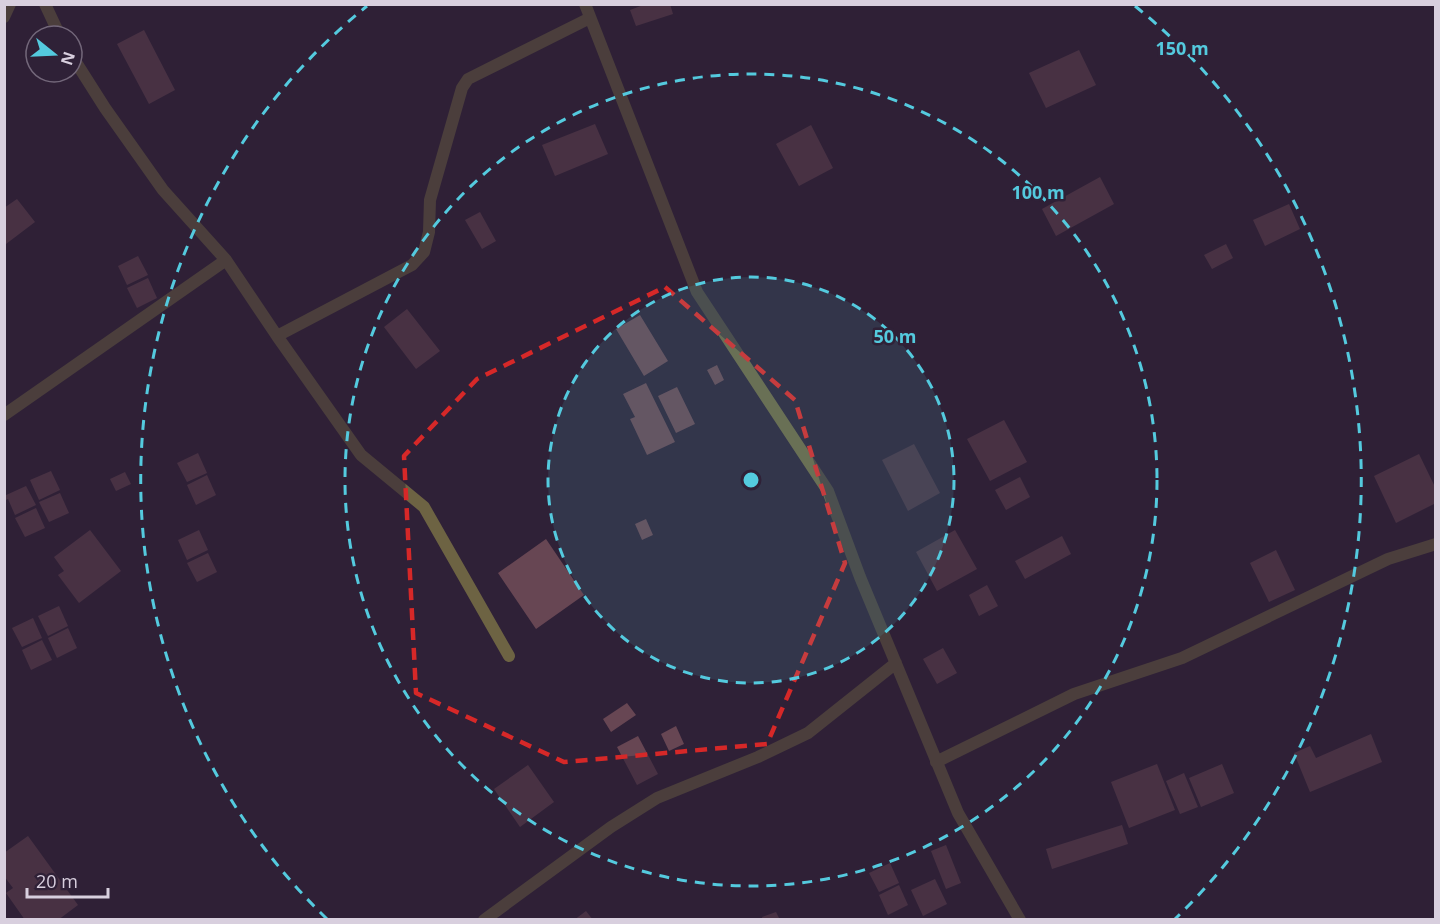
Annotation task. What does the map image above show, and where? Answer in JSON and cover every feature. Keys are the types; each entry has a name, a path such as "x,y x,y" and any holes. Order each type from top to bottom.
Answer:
{"street":[{"path":"4,17 10,4"},
{"path":"45,4 54,24"},
{"path":"585,4 697,292 828,491 860,577 957,813 1020,920"},
{"path":"277,336 412,265 424,252 429,232 430,200 462,88 468,79 590,18"},
{"path":"84,75 163,190 226,260 361,455 424,507 509,656"},
{"path":"4,415 226,260"},
{"path":"936,762 1074,694 1182,658 1388,559 1436,544"},
{"path":"484,920 611,827 657,798 758,757 808,733 896,663"}],"highlighted area":[{"path":"665,287 795,400 845,563 767,744 564,762 416,693 404,456 477,379"}],"building":[{"path":"646,4 670,4 673,14 636,26 630,10"},
{"path":"144,30 175,90 149,104 117,44"},
{"path":"1079,50 1096,85 1046,108 1029,73"},
{"path":"595,124 608,154 555,176 542,145"},
{"path":"811,125 833,168 799,186 776,144"},
{"path":"1100,177 1114,204 1056,236 1042,209"},
{"path":"17,199 35,222 6,244 4,208"},
{"path":"1289,204 1300,229 1265,246 1253,220"},
{"path":"480,212 496,241 482,249 465,220"},
{"path":"1226,244 1233,258 1212,269 1204,255"},
{"path":"138,256 148,275 127,285 118,266"},
{"path":"148,278 157,298 137,308 127,288"},
{"path":"407,309 440,351 416,369 384,327"},
{"path":"640,315 668,361 644,376 616,329"},
{"path":"717,365 724,380 715,385 707,370"},
{"path":"646,383 675,442 647,455 630,419 635,417 623,394"},
{"path":"677,387 695,424 676,433 658,396"},
{"path":"1004,420 1027,462 990,481 967,439"},
{"path":"914,444 940,493 908,511 882,460"},
{"path":"198,453 207,473 187,482 177,463"},
{"path":"1419,454 1436,489 1436,503 1396,523 1374,476"},
{"path":"51,471 60,490 39,500 30,480"},
{"path":"125,472 131,484 116,491 110,479"},
{"path":"207,475 216,495 196,505 187,485"},
{"path":"1020,477 1030,497 1006,510 995,490"},
{"path":"26,486 36,505 15,515 8,499 4,501 4,496"},
{"path":"60,493 69,513 49,522 39,502"},
{"path":"36,508 45,528 25,537 15,518"},
{"path":"646,519 653,535 642,540 635,524"},
{"path":"90,530 121,571 79,603 58,575 64,571 54,557"},
{"path":"199,530 208,550 187,560 178,540"},
{"path":"955,530 977,569 937,591 916,552"},
{"path":"1062,536 1071,554 1025,579 1015,561"},
{"path":"546,539 584,595 536,629 498,573"},
{"path":"1276,550 1295,590 1269,602 1250,563"},
{"path":"208,553 217,572 197,582 187,563"},
{"path":"987,585 998,606 979,616 969,595"},
{"path":"59,606 68,626 48,636 38,616"},
{"path":"33,618 42,638 22,647 12,628"},
{"path":"68,628 77,648 57,658 48,638"},
{"path":"42,640 52,660 31,670 22,650"},
{"path":"943,648 957,673 937,684 923,659"},
{"path":"627,703 636,715 611,732 603,719"},
{"path":"676,726 684,744 669,751 661,734"},
{"path":"1371,734 1382,762 1310,792 1294,753 1310,746 1316,758"},
{"path":"638,736 658,774 637,785 617,747"},
{"path":"1157,764 1175,810 1129,828 1111,782"},
{"path":"1222,764 1234,793 1201,807 1189,778"},
{"path":"528,765 554,802 520,827 494,789"},
{"path":"1184,773 1198,807 1180,814 1166,781"},
{"path":"1122,825 1128,844 1052,869 1046,849"},
{"path":"28,836 78,905 58,920 25,920 6,893 13,888 4,876 4,853"},
{"path":"946,845 961,883 946,889 931,851"},
{"path":"890,863 899,883 879,892 869,873"},
{"path":"935,879 947,904 923,916 911,890"},
{"path":"899,885 908,905 888,915 879,895"},
{"path":"586,911 593,920 574,920"},
{"path":"776,912 780,920 763,920 762,917"}]}
